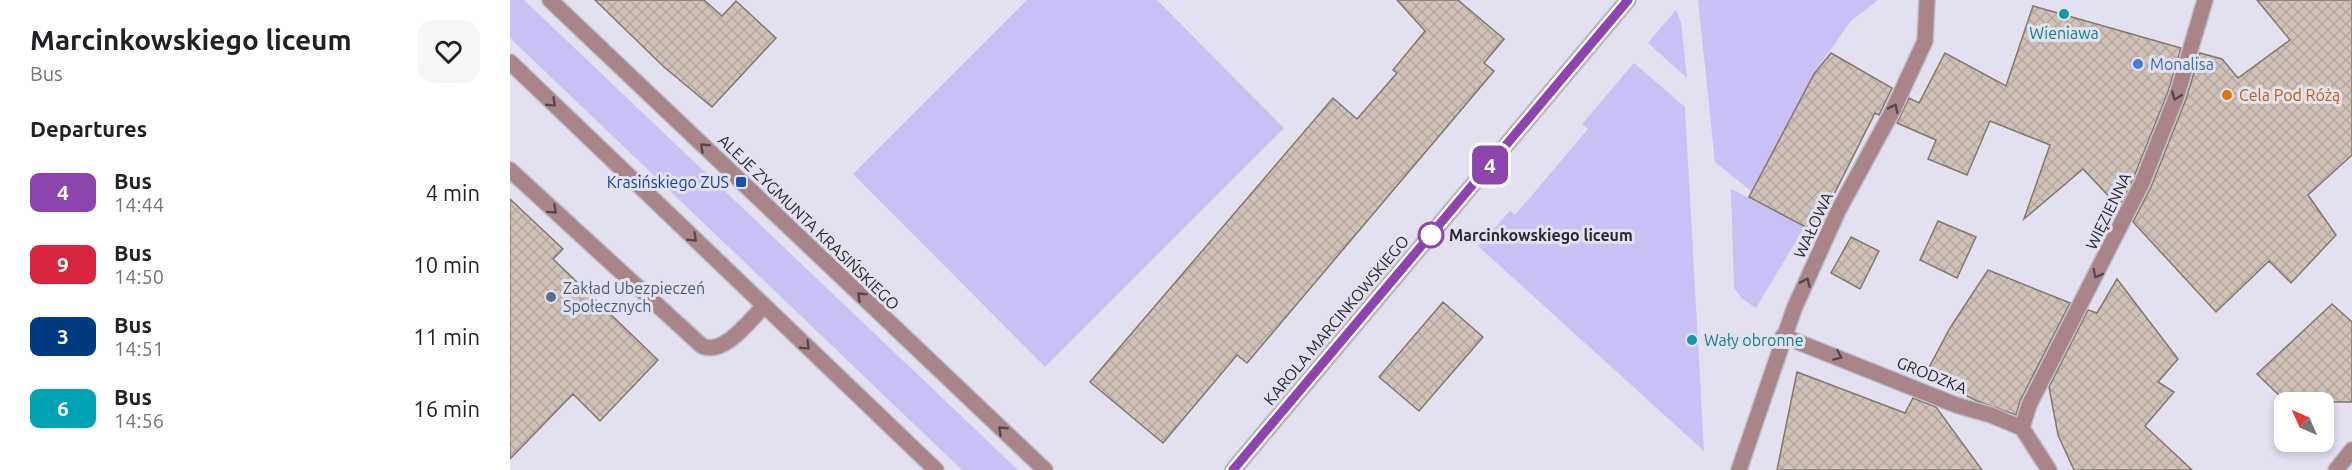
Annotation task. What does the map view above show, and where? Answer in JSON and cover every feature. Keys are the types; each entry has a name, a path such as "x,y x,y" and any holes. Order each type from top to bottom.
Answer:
{"street":[{"name":"ALEJE ZYGMUNTA KRASIŃSKIEGO","path":"550,0 1044,470"},
{"name":"KAROLA MARCINKOWSKIEGO","path":"1233,470 1628,0"},
{"name":"WAŁOWA","path":"1739,470 1783,336 1838,211 1893,110 1924,41 1927,0"},
{"name":"WIĘZIENNA","path":"2022,428 2030,405 2142,183 2177,95 2205,0"},
{"path":"510,62 936,470"},
{"path":"510,170 707,349 723,345 764,306"},
{"name":"GRODZKA","path":"1783,336 1956,405 1991,414 2022,428"},
{"path":"2022,428 2049,470"},
{"path":"2336,470 2352,450"}],"shaded area":[{"path":"510,0 524,0 1018,470 962,470 510,38"},
{"path":"1027,0 1157,0 1284,128 1045,367 853,174"},
{"path":"1698,0 1878,0 1851,21 1813,74 1752,192 1715,162"},
{"path":"1676,10 1681,23 1687,78 1648,43"},
{"path":"1634,63 1685,107 1704,451 1478,246 1510,211 1515,215 1588,129 1582,124"},
{"path":"1731,189 1805,226 1756,308 1742,299 1734,288"}],"building":[{"path":"595,0 704,0 722,16 736,1 776,38 712,107 664,67"},
{"path":"1397,0 1458,0 1504,39 1484,63 1494,71 1247,363 1237,355 1163,443 1090,382 1333,98 1357,119 1397,73 1393,70 1425,31"},
{"path":"2257,0 2352,0 2352,155 2308,195 2336,235 2291,283 2269,261 2216,312 2133,222 2151,187 2186,99 2200,53 2222,59 2238,78 2290,40"},
{"path":"2033,6 2181,48 2168,92 2133,179 2119,207 2083,169 2024,219 2050,145 1990,121 1967,175 1928,159 1936,140 1897,123 1909,98 1919,103 1945,53 2006,86"},
{"path":"1831,53 1892,88 1879,115 1875,113 1815,232 1749,197 1814,74"},
{"name":"Zakład Ubezpieczeń Społecznych","path":"510,199 563,249 553,259 658,360 600,421 573,394 510,459"},
{"path":"1938,221 1976,237 1957,278 1920,260"},
{"path":"1851,237 1879,251 1860,289 1831,273"},
{"path":"1988,270 2070,303 2020,401 2016,415 1977,401 1925,375 1950,328"},
{"path":"2117,279 2178,359 2158,382 2174,392 2145,426 2192,470 2074,470 2058,435 2049,387 2088,310 2097,313"},
{"path":"1443,302 1483,337 1419,411 1379,377"},
{"path":"2332,304 2352,322 2352,402 2334,402 2334,392 2276,392 2257,374"},
{"path":"1797,372 1905,413 1913,398 1936,407 1982,470 1777,470"}],"bus line":[{"name":"4","path":"1233,470 1628,0"}],"place":[{"name":"Wieniawa","path":"2064,14"},
{"name":"Monalisa","path":"2138,64"},
{"name":"Cela Pod Różą","path":"2227,95"},
{"name":"Krasińskiego ZUS","path":"741,182"},
{"name":"Marcinkowskiego liceum","path":"1431,235"},
{"name":"Zakład Ubezpieczeń Społecznych","path":"551,297"},
{"name":"Wały obronne","path":"1692,340"}]}
